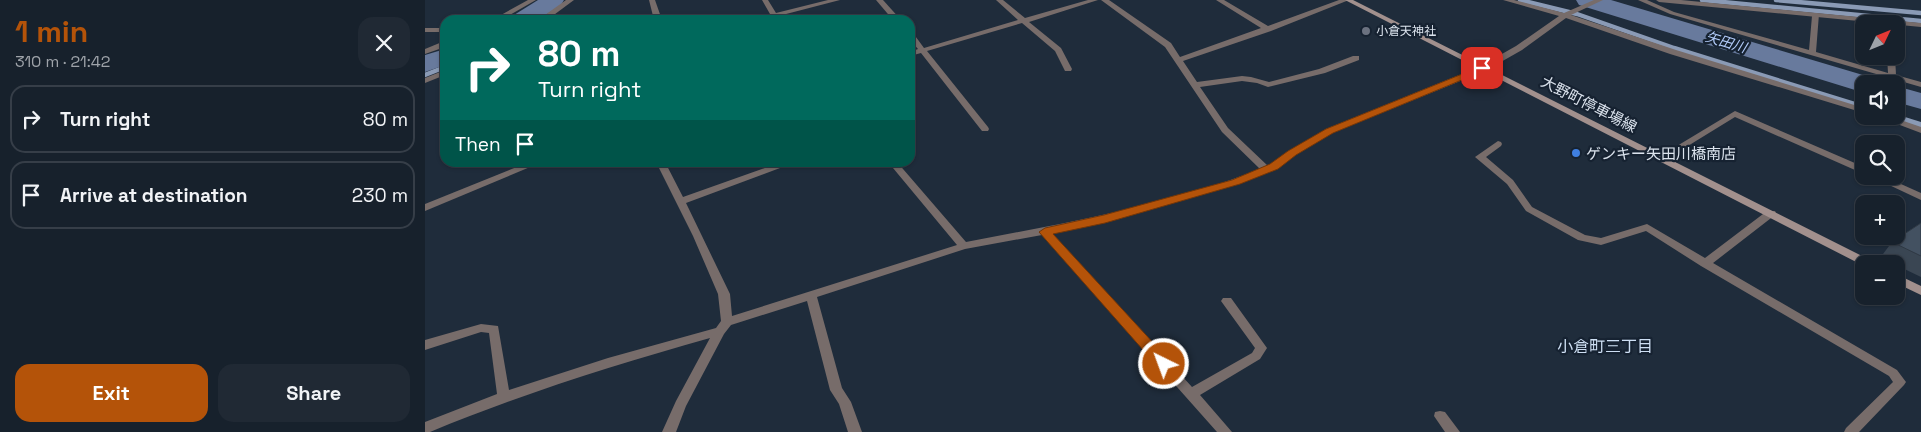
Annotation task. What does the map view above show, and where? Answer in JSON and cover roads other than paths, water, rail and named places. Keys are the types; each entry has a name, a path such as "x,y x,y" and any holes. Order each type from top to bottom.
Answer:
{"main road":[{"name":"大野町停車場線","path":"1347,0 1855,257"},
{"path":"1905,283 1921,291"}],"street":[{"path":"504,15 533,0"},
{"path":"549,15 571,0"},
{"path":"652,0 656,15"},
{"path":"765,0 774,15 837,0"},
{"path":"879,0 892,15"},
{"path":"999,0 1058,50 1068,69"},
{"path":"915,53 1095,0"},
{"path":"1104,0 1168,46 1225,130 1266,170"},
{"path":"1219,0 1268,29"},
{"path":"1179,60 1347,0"},
{"path":"1506,0 1567,14 1673,52 1855,108"},
{"path":"425,428 504,396 724,326 811,295 964,246 1105,219 1188,196 1266,170 1329,131 1482,68 1519,48 1567,14 1600,0"},
{"path":"1641,0 1672,13 1885,75"},
{"path":"1659,0 1855,20"},
{"path":"1812,53 1816,16"},
{"path":"1905,24 1921,25"},
{"path":"425,30 440,30"},
{"path":"915,41 985,129"},
{"path":"425,52 440,46"},
{"path":"1196,85 1243,79 1261,80 1268,85 1322,71 1355,58"},
{"path":"425,81 440,74"},
{"path":"1905,81 1921,85"},
{"path":"1662,158 1735,114 1855,167"},
{"path":"1905,125 1921,130"},
{"path":"1498,144 1480,156 1510,182 1529,208 1582,238 1601,242 1647,227 1893,373 1900,382 1851,432"},
{"path":"425,208 527,167"},
{"path":"662,167 724,294 724,326 680,405 669,432"},
{"path":"680,202 778,167"},
{"path":"895,167 964,246"},
{"path":"1895,185 1921,197"},
{"path":"1705,263 1771,213"},
{"path":"1045,232 1225,432"},
{"path":"811,295 836,390 845,402 855,432"},
{"path":"1191,394 1256,356 1261,348 1227,301"},
{"path":"425,345 481,328 494,329 504,396"},
{"path":"1440,416 1453,432"}],"waterway":[{"path":"530,15 553,0"},
{"path":"1520,0 1577,14 1674,48 1855,104"},
{"name":"矢田川","path":"1587,0 1855,81"},
{"path":"1702,0 1921,21"},
{"path":"1776,0 1921,13"},
{"path":"425,64 440,58"},
{"path":"425,75 440,69"},
{"name":"矢田川","path":"1905,97 1921,101"},
{"path":"1905,120 1921,125"}],"place":[{"name":"小倉天神社","path":"1366,31"},
{"name":"ゲンキー矢田川橋南店","path":"1576,153"}],"district":[{"name":"小倉町三丁目","path":"1605,346"}]}
